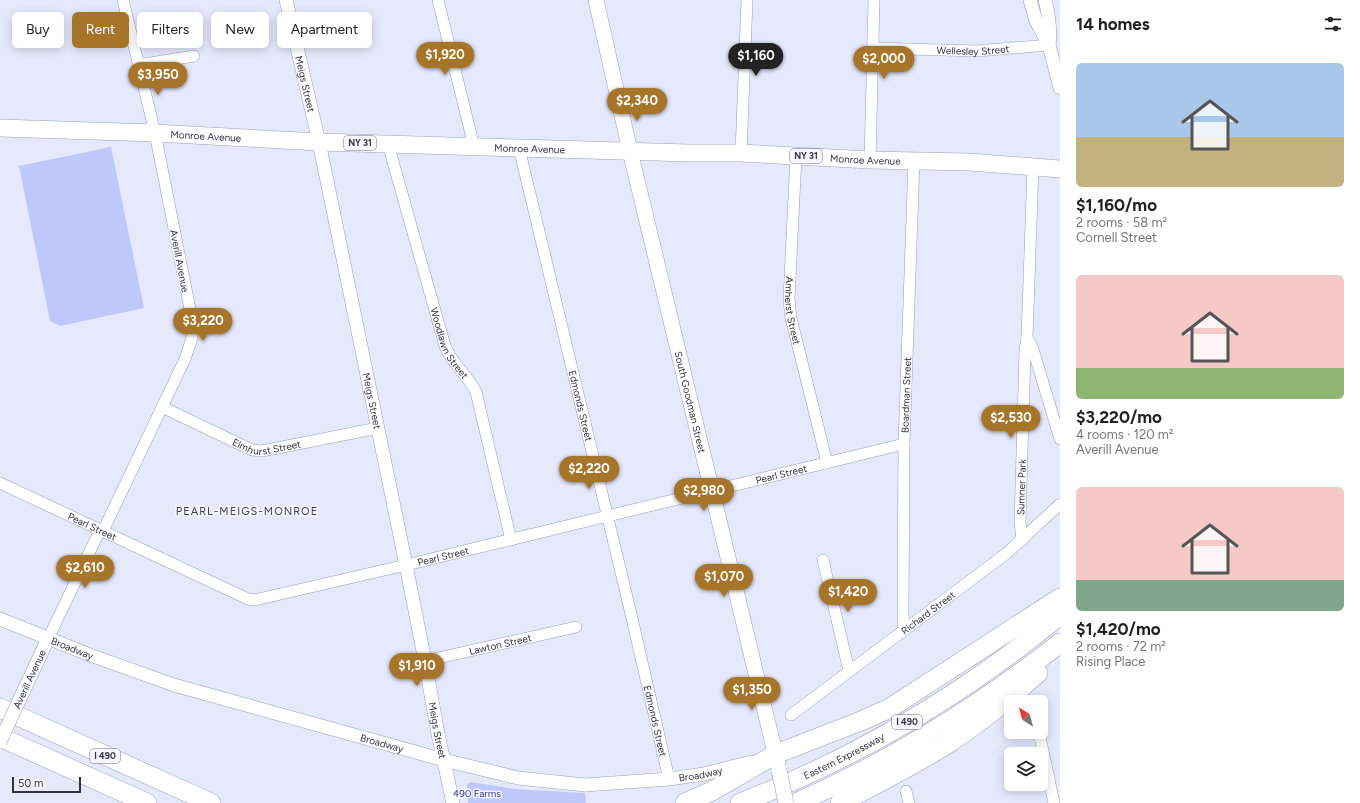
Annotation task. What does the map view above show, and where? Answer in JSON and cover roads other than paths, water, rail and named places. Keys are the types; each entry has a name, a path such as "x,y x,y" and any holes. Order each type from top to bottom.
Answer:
{"highway":[{"path":"685,803 777,762 890,708 1060,598"},
{"name":"Eastern Expressway","path":"740,803 786,784 826,765 900,726 990,669 1060,615"},
{"name":"I 490","path":"796,803 874,765 937,729 994,692 1060,643"},
{"path":"840,803 903,770 968,730 1020,689 1060,653"},
{"name":"I 490","path":"0,708 211,803"},
{"name":"I 490","path":"0,737 147,803"}],"main road":[{"name":"South Goodman Street","path":"596,0 630,151 786,803"},
{"name":"Monroe Avenue","path":"0,128 155,133 319,142 742,153 870,160 970,162 1033,168 1060,168"}],"street":[{"name":"Averill Avenue","path":"0,742 48,639 185,360 192,338 191,314 155,133 123,0"},
{"name":"Meigs Street","path":"286,0 319,142 453,803"},
{"path":"438,0 474,147"},
{"path":"742,153 747,0"},
{"path":"870,160 874,0"},
{"path":"1030,0 1036,21 1050,45 1060,88"},
{"path":"1045,0 1050,16 1050,45"},
{"name":"Wellesley Street","path":"873,48 977,51 1050,45"},
{"path":"138,65 194,56"},
{"name":"Woodlawn Street","path":"388,144 445,346 451,358 471,382 476,392 511,540"},
{"name":"Edmonds Street","path":"519,148 631,614 669,780"},
{"name":"Amherst Street","path":"796,156 789,298 791,313 827,463"},
{"name":"Boardman Street","path":"904,629 904,444 914,160"},
{"name":"Sumner Park","path":"1022,540 1020,522 1025,351 1027,338 1033,168"},
{"name":"Sumner Park","path":"1027,338 1032,346 1060,439"},
{"name":"Elmhurst Street","path":"162,407 252,450 262,452 378,428"},
{"name":"Pearl Street","path":"0,483 248,599 255,600 406,566 904,444"},
{"name":"Richard Street","path":"792,715 904,629 1007,553 1060,504"},
{"path":"823,560 850,671"},
{"name":"Broadway","path":"0,619 90,655 174,685 444,760 518,778 585,785 669,780 726,769 777,762"},
{"name":"Lawton Street","path":"425,661 576,627"},
{"path":"1040,739 1054,803"},
{"path":"906,791 909,803"}],"district":[{"name":"PEARL-MEIGS-MONROE","path":"247,511"}],"park label":[{"name":"490 Farms","path":"477,793"}]}
